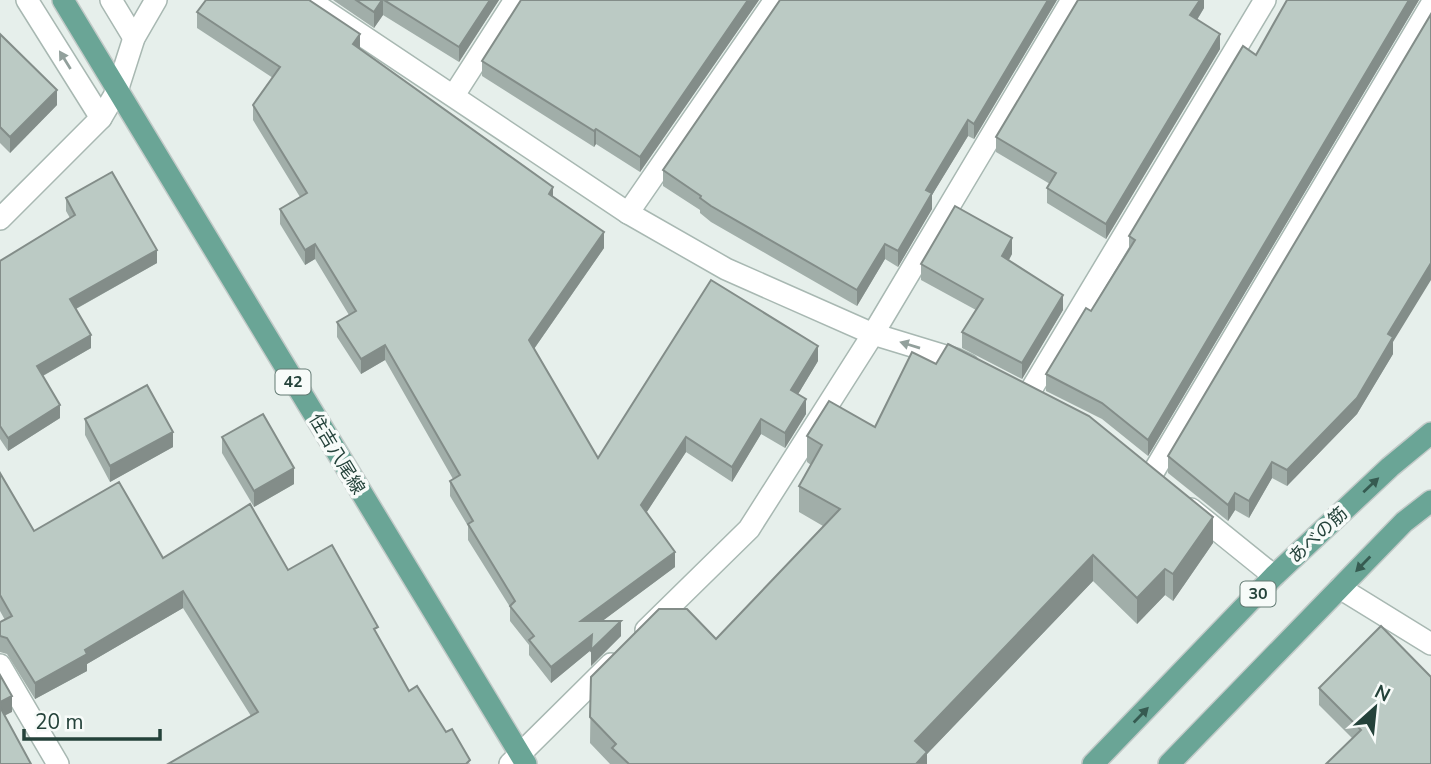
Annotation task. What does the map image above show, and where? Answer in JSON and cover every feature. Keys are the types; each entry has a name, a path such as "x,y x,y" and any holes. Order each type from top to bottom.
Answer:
{"main road":[{"name":"住吉八尾線","path":"63,0 519,761"},
{"name":"あべの筋","path":"1093,764 1274,576 1390,467 1431,433"},
{"path":"1169,764 1404,522 1431,501"}],"street":[{"path":"27,0 101,118"},
{"path":"111,0 134,38"},
{"path":"0,219 101,118 117,91 134,38 156,0"},
{"path":"309,0 628,213 726,269 873,334 955,359 1051,407"},
{"path":"454,95 515,0"},
{"path":"628,213 775,0"},
{"path":"519,761 748,529 873,334 1072,0"},
{"path":"1028,395 1265,0"},
{"path":"1151,477 1431,6"},
{"path":"1133,461 1274,576"},
{"path":"1340,588 1431,645"},
{"path":"0,665 58,764"}],"building":[{"path":"206,0 309,0 360,34 353,44 553,187 549,194 604,232 529,340 598,458 711,280 818,346 791,390 806,399 785,433 761,419 732,467 686,437 641,505 675,552 581,621 621,621 591,650 592,635 551,667 529,640 534,636 510,606 515,601 468,524 473,521 450,481 460,475 385,345 361,359 337,322 356,311 315,244 305,250 280,209 307,193 253,105 280,67 197,12"},
{"path":"356,0 382,0 374,12"},
{"path":"384,0 490,0 459,47"},
{"path":"521,0 748,0 640,157 482,61"},
{"path":"780,0 1048,0 974,124 968,120 926,190 932,193 898,251 885,244 857,290 711,206 663,170"},
{"path":"1078,0 1200,0 1190,15 1220,34 1106,224 1047,188 1056,173 996,137"},
{"path":"1287,0 1409,0 1148,440 1102,403 1046,374 1086,308 1091,311 1135,240 1129,236 1243,46 1256,55"},
{"path":"1431,14 1431,263 1388,334 1393,337 1357,398 1287,470 1272,462 1249,501 1235,493 1228,505 1168,456"},
{"path":"0,34 57,90 10,137 0,127"},
{"path":"112,172 157,250 70,299 91,335 37,366 60,405 8,438 0,426 0,261 75,215 66,198"},
{"path":"955,206 1012,238 1002,256 1063,295 1022,363 962,332 983,299 921,264"},
{"path":"948,344 1089,416 1213,517 1173,574 1165,569 1137,598 1093,555 915,741 927,752 916,764 629,764 612,748 616,744 590,717 591,677 659,609 687,609 716,639 840,509 799,486 822,445 807,436 829,401 875,427 912,352 936,364"},
{"path":"147,385 173,432 110,466 85,419"},
{"path":"263,414 294,468 254,491 222,437"},
{"path":"0,473 34,531 119,482 163,558 250,504 288,570 332,545 378,627 374,629 409,691 417,686 446,732 452,729 470,760 466,764 168,764 258,712 183,591 85,650 87,654 35,683 7,638 0,636 0,622 12,616 0,595"},
{"path":"1381,626 1431,677 1431,764 1326,764 1361,730 1319,688"},
{"path":"0,675 12,696 0,702"},
{"path":"0,707 31,764 0,764"}]}
